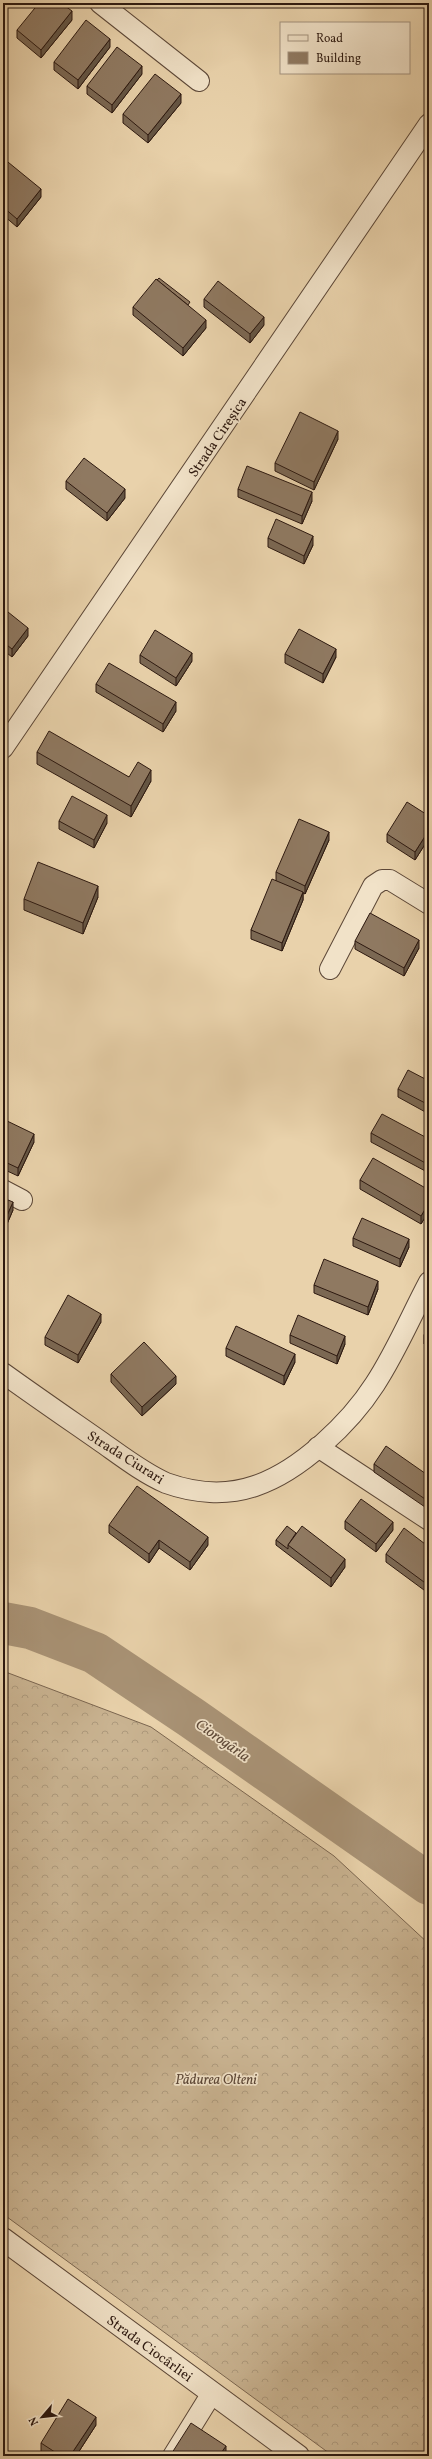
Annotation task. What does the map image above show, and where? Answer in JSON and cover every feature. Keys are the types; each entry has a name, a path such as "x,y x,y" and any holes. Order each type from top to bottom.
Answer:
{"street":[{"path":"100,3 199,81"},
{"name":"Strada Cireșica","path":"3,748 429,124"},
{"path":"330,969 373,886 382,880 390,880 429,904"},
{"path":"3,1190 22,1200"},
{"name":"Strada Ciurari","path":"3,1373 123,1457 166,1482 202,1492 226,1492 255,1486 289,1469 318,1447 346,1421 375,1384 429,1282"},
{"path":"318,1447 429,1520"},
{"name":"Strada Ciocârliei","path":"3,2239 298,2456"},
{"path":"173,2456 212,2393"}],"green space":[{"name":"Pădurea Olteni","path":"3,1671 151,1727 334,1856 429,1944 429,2456 333,2456 3,2214"}],"building":[{"path":"39,3 61,3 72,11 41,50 17,30"},
{"path":"86,20 110,39 78,80 54,62"},
{"path":"117,47 142,66 112,105 87,86"},
{"path":"155,74 181,94 148,135 123,114"},
{"path":"3,158 41,189 17,219 3,207"},
{"path":"159,278 190,302 188,305 157,280"},
{"path":"156,279 206,320 183,348 133,307"},
{"path":"218,281 264,317 250,334 204,299"},
{"path":"300,412 338,431 314,482 275,463"},
{"path":"84,458 125,489 107,513 66,481"},
{"path":"247,466 312,492 302,516 238,489"},
{"path":"276,519 313,536 304,556 268,538"},
{"path":"3,608 28,628 12,649 3,642"},
{"path":"299,629 336,649 323,674 285,654"},
{"path":"155,630 192,653 176,678 140,655"},
{"path":"109,663 176,702 163,724 96,684"},
{"path":"49,731 129,777 138,762 151,770 131,806 37,752"},
{"path":"72,796 107,815 94,840 59,821"},
{"path":"407,802 429,816 429,830 415,852 387,834"},
{"path":"299,819 329,832 305,886 276,872"},
{"path":"38,862 98,886 83,923 24,899"},
{"path":"272,879 303,892 282,943 251,930"},
{"path":"370,913 419,940 404,968 355,941"},
{"path":"408,1070 429,1081 429,1105 398,1089"},
{"path":"382,1114 429,1139 429,1165 371,1133"},
{"path":"3,1119 34,1134 18,1168 3,1161"},
{"path":"373,1158 429,1190 429,1203 421,1216 360,1180"},
{"path":"3,1198 13,1202 4,1222 3,1222"},
{"path":"362,1218 409,1239 400,1259 353,1238"},
{"path":"324,1259 378,1281 368,1307 314,1285"},
{"path":"68,1295 101,1314 78,1355 45,1337"},
{"path":"298,1315 345,1336 337,1356 290,1335"},
{"path":"236,1326 295,1354 284,1376 226,1348"},
{"path":"429,1328 429,1339 424,1335"},
{"path":"144,1342 176,1376 142,1407 111,1374"},
{"path":"386,1446 429,1476 429,1494 425,1499 374,1464"},
{"path":"137,1486 208,1537 190,1562 159,1540 149,1554 109,1525"},
{"path":"361,1499 393,1522 376,1544 345,1521"},
{"path":"287,1526 296,1533 288,1545 288,1549 276,1540"},
{"path":"302,1526 345,1559 331,1578 288,1545"},
{"path":"404,1528 429,1547 428,1585 386,1554"},
{"path":"68,2399 96,2417 70,2456 61,2456 41,2443"},
{"path":"191,2423 226,2446 219,2456 170,2456"}],"waterway":[{"name":"Ciorogârla","path":"3,1623 30,1628 95,1653 192,1718 429,1884"}]}
